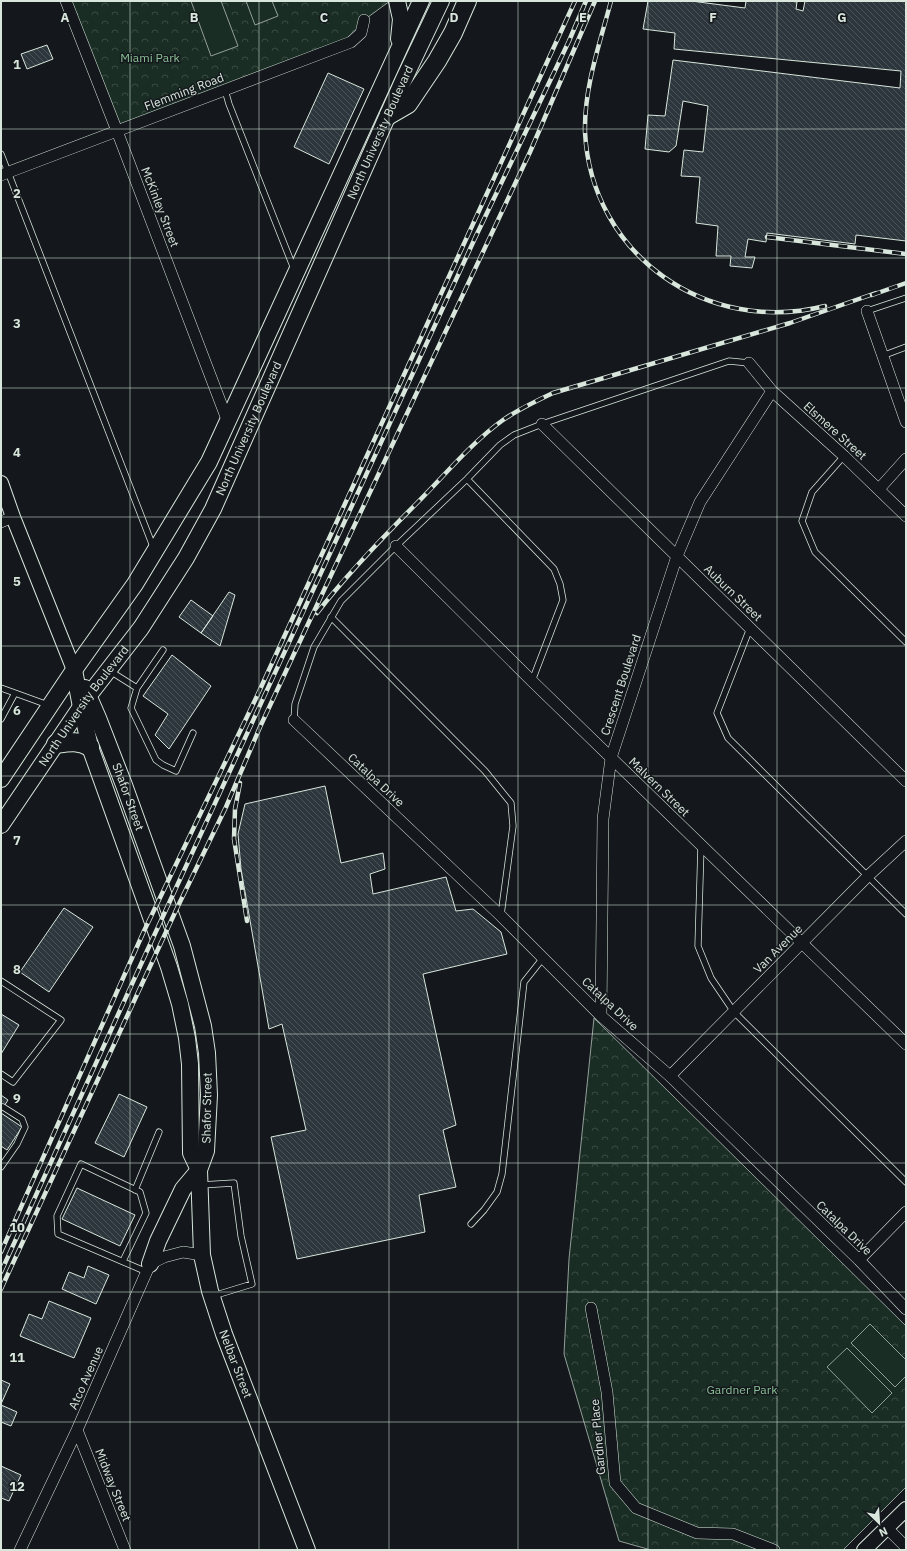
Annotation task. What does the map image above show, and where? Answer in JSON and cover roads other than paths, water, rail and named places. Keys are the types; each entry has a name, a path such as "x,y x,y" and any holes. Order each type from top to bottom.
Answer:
{"main road":[{"path":"397,1 401,19 398,53"},
{"name":"North University Boulevard","path":"2,774 155,553 210,462 421,1"},
{"name":"North University Boulevard","path":"1,825 85,701 140,628 186,558 213,509 441,1"},
{"path":"389,115 408,104 437,61 453,33 467,1"},
{"name":"Shafor Street","path":"74,670 85,701 124,784 180,940 203,1026 207,1053 209,1095 206,1151 199,1177"},
{"name":"Shafor Street","path":"85,701 90,747 169,967 180,1004 187,1038 190,1064 191,1153 199,1177"},
{"path":"56,744 72,741 82,742 90,747"},
{"path":"148,1268 158,1240 183,1190 199,1177"},
{"name":"Nelbar Street","path":"199,1177 202,1255 211,1296 224,1334 307,1550"}],"street":[{"name":"McKinley Street","path":"66,1 228,422"},
{"name":"Flemming Road","path":"4,174 352,42 361,33 364,20"},
{"path":"867,311 906,422"},
{"name":"Elsmere Street","path":"749,363 772,391 844,456 906,516"},
{"name":"Crescent Boulevard","path":"601,1016 603,819 611,758 677,556 700,502 772,391"},
{"name":"Auburn Street","path":"542,424 906,781"},
{"path":"879,489 906,459"},
{"name":"Shafor Street","path":"1,483 7,520 74,670"},
{"name":"Malvern Street","path":"396,546 532,681 906,1044"},
{"name":"Catalpa Drive","path":"294,720 500,916 601,1016 670,1076 859,1260 906,1309"},
{"name":"Van Avenue","path":"670,1076 868,876 906,841"},
{"path":"859,1260 906,1212"},
{"path":"148,1268 164,1258 183,1252 202,1255"},
{"name":"Atco Avenue","path":"20,1550 77,1430 148,1268"},
{"name":"Gardner Place","path":"591,1308 607,1392 615,1483 636,1508 697,1533 733,1534 774,1550"},
{"name":"Midway Street","path":"77,1430 125,1550"},
{"path":"864,1550 906,1509"},
{"path":"887,1528 906,1547"}],"lane":[{"path":"225,90 229,104 296,273"},
{"path":"1,154 4,174 155,553"},
{"path":"867,311 906,298"},
{"path":"882,356 906,347"},
{"path":"294,720 295,704 314,647 341,601 500,445 514,435 542,424 729,361 749,363"},
{"path":"844,456 812,492 802,521 815,552 906,642"},
{"path":"467,479 554,570 560,584 563,600 532,681"},
{"path":"331,618 485,771 510,803 513,826 500,916"},
{"path":"750,628 716,713 728,738 906,914"},
{"path":"163,650 137,688 131,708 156,760 176,771 193,733"},
{"path":"108,670 137,688"},
{"path":"1,688 50,706"},
{"path":"1,719 15,693"},
{"path":"701,846 698,946 711,978 734,1012 906,1182"},
{"path":"471,1224 484,1210 497,1192 502,1174 524,982 543,958"},
{"path":"1,981 61,1020 13,1082 1,1074"},
{"path":"1,1167 17,1144 25,1127 22,1119 3,1107"},
{"path":"135,1190 159,1132"},
{"path":"123,1261 146,1213 140,1192 81,1164 57,1216 58,1234 123,1261 148,1268"},
{"path":"199,1177 234,1183 241,1236 252,1284 211,1296"}],"railway":[{"path":"1,1252 144,931 257,696 575,1"},
{"path":"1,1272 476,236 569,41 586,1"},
{"path":"1,1289 178,906 226,807 260,727 293,656 530,152 595,1"},
{"path":"611,1 590,82 585,115 585,132 592,176 608,215 632,249 663,276 699,297 739,309 781,312 825,306"},
{"path":"767,237 906,254"},
{"path":"872,295 906,283"},
{"path":"317,613 366,556 458,460 480,438 515,412 553,393 790,323 876,293"},
{"path":"240,783 235,809 234,839 247,921"}],"park label":[{"name":"Miami Park","path":"150,58"},
{"name":"Gardner Park","path":"742,1390"}]}
